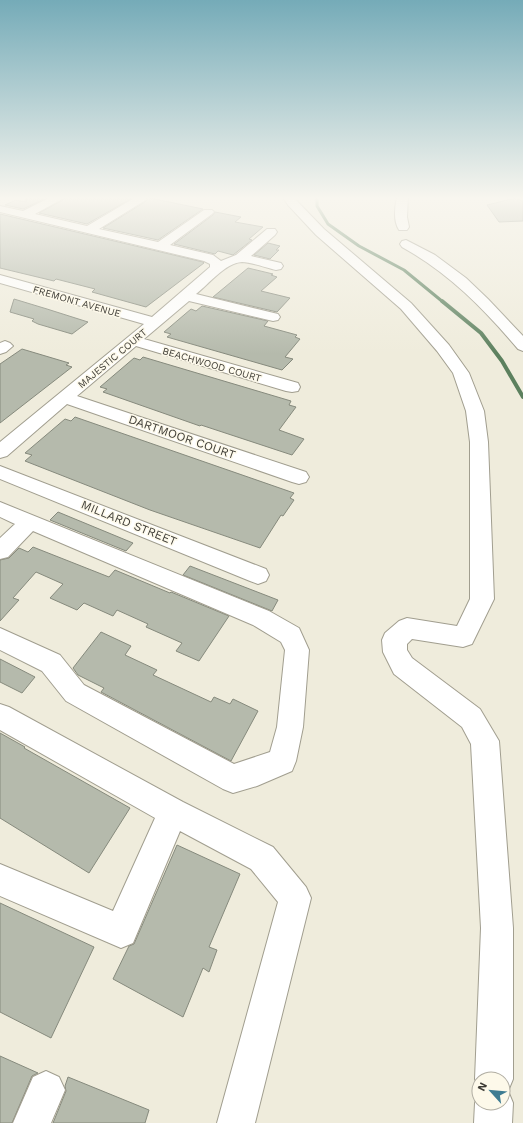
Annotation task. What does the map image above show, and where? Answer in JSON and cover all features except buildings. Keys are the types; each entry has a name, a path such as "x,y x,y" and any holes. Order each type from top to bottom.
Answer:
{"street":[{"path":"171,249 208,258 216,264 241,258 276,266"},
{"path":"241,258 251,249"},
{"path":"340,249 406,306 438,342 461,373 475,411 479,442 482,599 463,637 407,628 394,640 394,652 403,666 471,718 485,742 497,928 494,1071"},
{"path":"415,249 439,263 460,281 495,313 523,346"},
{"name":"MAJESTIC COURT","path":"0,452 212,274 218,268 216,264"},
{"name":"FREMONT AVENUE","path":"0,279 154,322"},
{"path":"186,296 273,317"},
{"name":"BEACHWOOD COURT","path":"132,340 292,387"},
{"name":"DARTMOOR COURT","path":"65,398 299,477"},
{"name":"MILLARD STREET","path":"0,472 258,575"},
{"path":"0,510 261,618 290,635 297,650 290,727 282,761 257,772 233,779 75,693 50,663 0,638"},
{"path":"0,551 30,522"},
{"path":"0,716 173,812 262,858 295,898 236,1123"},
{"path":"0,880 121,931 173,812"},
{"path":"493,1123 494,1111"}],"waterway":[{"path":"365,249 404,270 443,302"},
{"path":"442,301 481,333 502,361 523,397"}]}
